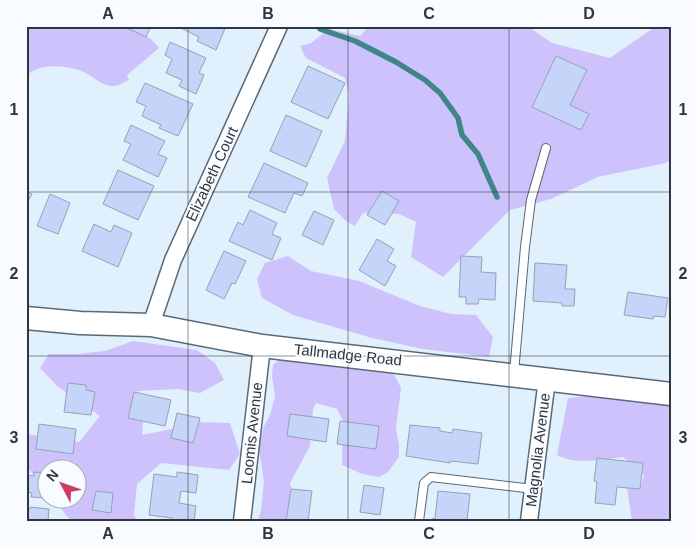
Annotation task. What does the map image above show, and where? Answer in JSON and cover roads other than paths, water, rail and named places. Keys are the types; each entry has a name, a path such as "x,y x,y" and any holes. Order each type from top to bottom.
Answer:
{"street":[{"name":"Elizabeth Court","path":"151,325 173,260 279,26"},
{"name":"Tallmadge Road","path":"26,318 80,323 151,325 262,346 671,394"},
{"name":"Loomis Avenue","path":"242,521 262,346"},
{"name":"Magnolia Avenue","path":"529,521 547,379"}],"lane":[{"path":"514,375 527,228 531,200 546,148"},
{"path":"419,521 424,483 431,477 533,489"}],"waterway":[{"path":"320,29 355,41 396,62 425,80 440,93 458,118 462,135 478,154 497,197"}]}
